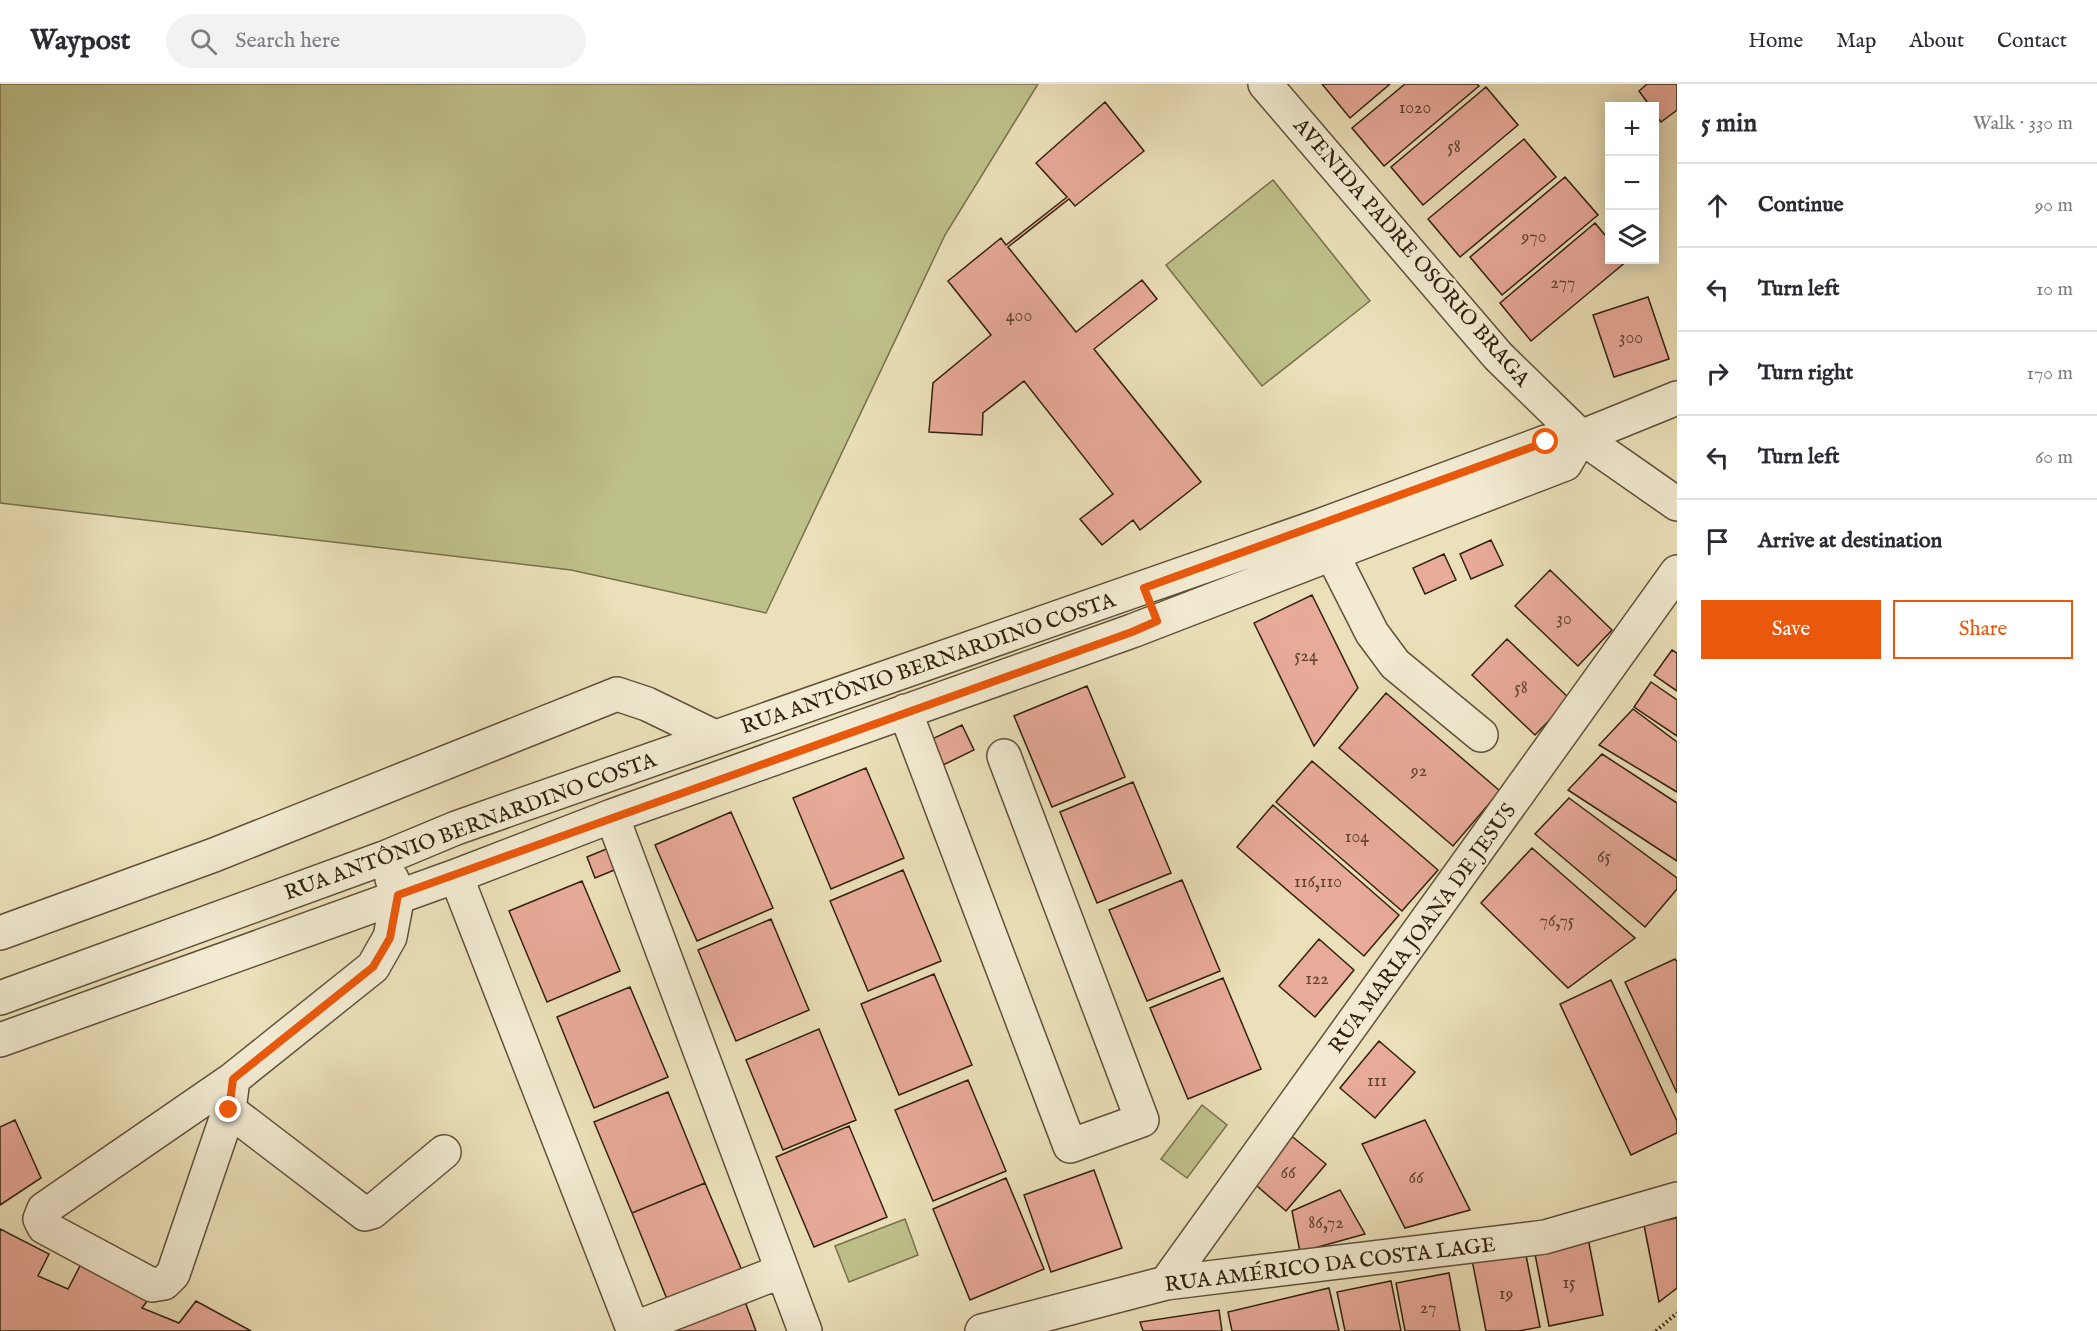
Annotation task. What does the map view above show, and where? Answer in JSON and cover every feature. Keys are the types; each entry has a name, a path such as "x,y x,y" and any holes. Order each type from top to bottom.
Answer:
{"street":[{"name":"AVENIDA PADRE OSÓRIO BRAGA","path":"1264,84 1498,356 1581,437 1677,504"},
{"path":"1581,437 1677,398"},
{"name":"RUA ANTÔNIO BERNARDINO COSTA","path":"0,1040 456,876 612,816 1157,621 1565,464 1581,437"},
{"name":"RUA ANTÔNIO BERNARDINO COSTA","path":"0,998 384,858 456,828 1144,588 1546,442 1581,437"},
{"path":"1332,554 1372,633 1395,664 1481,735"},
{"name":"RUA MARIA JOANA DE JESUS","path":"1166,1283 1677,572"},
{"path":"1144,588 1157,621"},
{"path":"0,933 214,855 617,694 647,704 715,737"},
{"path":"905,711 1070,1146 1142,1120 1004,756"},
{"path":"612,816 805,1331"},
{"path":"231,1095 173,1274 164,1283 152,1285 44,1227 40,1219 44,1209 231,1095 373,967 390,938 398,895 384,858"},
{"path":"456,876 633,1329 782,1270"},
{"path":"231,1095 365,1214 372,1212 444,1152"},
{"name":"RUA AMÉRICO DA COSTA LAGE","path":"982,1331 1166,1283 1545,1237 1677,1199"}],"path":[{"path":"1656,1331 1677,1313"}],"green space":[{"path":"0,84 1038,84 945,235 766,613 571,570 0,503"},
{"path":"1273,180 1370,301 1262,386 1166,265"},
{"path":"1202,1105 1227,1125 1187,1178 1161,1159"},
{"path":"905,1219 918,1255 849,1282 835,1246"}],"building":[{"path":"1322,84 1390,84 1350,118"},
{"path":"1405,84 1477,84 1479,86 1384,166 1352,128"},
{"path":"1647,84 1677,84 1677,110 1661,122 1659,102 1647,102 1639,91"},
{"path":"1486,87 1518,125 1423,205 1391,167"},
{"path":"1105,102 1144,151 1075,206 1069,199 1008,247 1076,332 1142,280 1157,299 1094,349 1201,482 1140,530 1133,520 1102,545 1080,519 1113,494 1024,381 983,413 982,435 929,432 933,383 991,335 948,281 1001,238 1006,245 1067,197 1036,163"},
{"path":"1524,139 1556,177 1460,257 1428,219"},
{"path":"1565,177 1598,215 1502,295 1470,257"},
{"path":"1595,223 1605,235 1605,264 1623,264 1531,341 1500,303"},
{"path":"1648,297 1669,359 1614,377 1593,315"},
{"path":"1491,540 1503,565 1471,579 1460,554"},
{"path":"1444,554 1456,580 1425,594 1413,568"},
{"path":"1550,570 1612,630 1578,666 1515,606"},
{"path":"1312,595 1358,688 1314,746 1254,623"},
{"path":"1507,639 1570,699 1535,735 1472,675"},
{"path":"1672,650 1677,653 1677,691 1654,675"},
{"path":"1651,682 1677,700 1677,736 1634,707"},
{"path":"1087,686 1125,777 1052,807 1014,716"},
{"path":"1386,693 1500,791 1453,846 1339,748"},
{"path":"1633,709 1677,742 1677,792 1599,745"},
{"path":"962,725 974,750 943,765 932,739"},
{"path":"1602,754 1677,803 1677,861 1568,790"},
{"path":"1312,761 1438,870 1402,911 1276,802"},
{"path":"866,768 904,858 831,889 793,798"},
{"path":"1133,782 1171,873 1097,903 1060,812"},
{"path":"1569,798 1677,878 1677,889 1645,927 1535,834"},
{"path":"1273,805 1399,915 1364,956 1237,847"},
{"path":"731,812 773,908 697,941 655,845"},
{"path":"616,845 624,866 595,878 587,857"},
{"path":"1532,848 1635,938 1568,988 1481,903"},
{"path":"903,870 941,961 868,991 830,901"},
{"path":"1182,880 1220,971 1147,1001 1109,910"},
{"path":"582,881 620,971 547,1002 509,911"},
{"path":"771,919 809,1010 736,1041 698,950"},
{"path":"1319,939 1354,970 1315,1017 1279,986"},
{"path":"1675,959 1677,962 1677,1093 1625,982"},
{"path":"934,974 972,1065 899,1095 861,1004"},
{"path":"1223,978 1261,1069 1188,1099 1150,1008"},
{"path":"1611,980 1677,1121 1677,1133 1631,1155 1560,1004"},
{"path":"630,987 668,1077 594,1108 557,1017"},
{"path":"819,1029 856,1120 783,1150 746,1060"},
{"path":"1379,1041 1415,1072 1375,1118 1340,1088"},
{"path":"968,1080 1006,1171 933,1201 895,1110"},
{"path":"668,1092 705,1183 632,1213 594,1122"},
{"path":"15,1120 41,1178 0,1205 0,1127"},
{"path":"1425,1120 1470,1210 1405,1228 1362,1144"},
{"path":"849,1126 887,1217 814,1247 776,1157"},
{"path":"1289,1134 1326,1164 1286,1211 1250,1180"},
{"path":"1094,1170 1122,1248 1051,1272 1024,1195"},
{"path":"1006,1178 1044,1269 970,1300 933,1209"},
{"path":"705,1183 743,1273 669,1304 632,1213"},
{"path":"1340,1190 1365,1234 1300,1252 1292,1211"},
{"path":"1677,1218 1677,1288 1659,1302 1644,1225"},
{"path":"0,1229 49,1254 38,1276 68,1289 81,1264 151,1296 142,1308 179,1323 196,1301 251,1331 0,1331"},
{"path":"1588,1238 1603,1315 1549,1326 1534,1249"},
{"path":"1525,1250 1540,1327 1519,1331 1486,1331 1472,1260"},
{"path":"1449,1273 1460,1331 1405,1331 1396,1283"},
{"path":"1391,1281 1401,1331 1345,1331 1337,1292"},
{"path":"1329,1288 1339,1331 1232,1331 1228,1312"},
{"path":"744,1299 756,1331 661,1331"},
{"path":"1219,1310 1222,1331 1143,1331 1140,1322"}],"route":[{"path":"229,1110 233,1079 373,967 390,938 398,895 456,876 756,764 1132,632 1157,621 1144,588 1546,442"}]}
